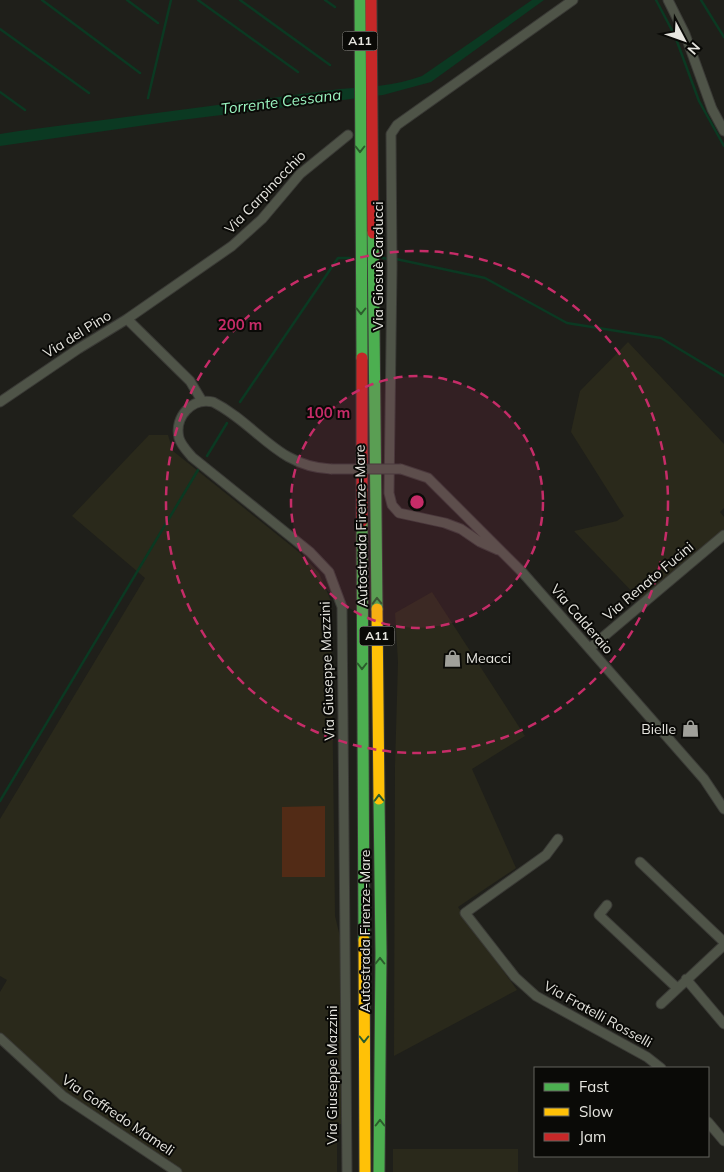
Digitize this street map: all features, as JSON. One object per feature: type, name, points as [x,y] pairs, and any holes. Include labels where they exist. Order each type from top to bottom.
[{"type":"highway","name":"Autostrada Firenze-Mare","points":[[360,0],[366,81]]},
{"type":"highway","name":"Autostrada Firenze-Mare","points":[[365,1172],[366,81],[371,0]]},
{"type":"highway","name":"Autostrada Firenze-Mare","points":[[366,100],[380,953],[379,1172]]},
{"type":"street","name":"Via Giosuè Carducci","points":[[498,550],[480,542],[461,529],[445,523],[399,513],[392,505],[389,493],[392,267],[387,134],[573,0]]},
{"type":"street","points":[[668,0],[685,34],[712,109],[724,131]]},
{"type":"street","name":"Via Carpinocchio","points":[[127,319],[239,240],[262,219],[300,174],[348,135]]},
{"type":"street","name":"Via del Pino","points":[[0,402],[78,349],[127,319],[190,381],[202,401]]},
{"type":"street","name":"Via Calderaio","points":[[202,401],[218,404],[291,460],[313,468],[401,469],[428,478],[542,593],[704,780],[724,809]]},
{"type":"street","name":"Via Giuseppe Mazzini","points":[[202,401],[190,406],[182,417],[178,430],[184,447],[197,462],[315,556],[329,572],[342,607],[347,1172]]},
{"type":"street","name":"Via Renato Fucini","points":[[590,648],[724,535]]},
{"type":"street","name":"Via Fratelli Rosselli","points":[[558,839],[546,855],[465,913],[515,977],[536,996],[647,1057],[660,1067]]},
{"type":"street","points":[[640,862],[724,944],[661,1004]]},
{"type":"street","points":[[607,905],[599,916],[677,988]]},
{"type":"street","points":[[686,979],[724,1024]]},
{"type":"street","name":"Via Goffredo Mameli","points":[[0,1038],[63,1096],[177,1172]]},
{"type":"street","points":[[709,1123],[724,1141]]},
{"type":"shaded area","points":[[628,342],[724,444],[724,508],[720,512],[724,517],[724,529],[641,601],[574,531],[617,521],[624,516],[571,432],[580,391]]},
{"type":"shaded area","points":[[149,435],[168,435],[173,451],[300,553],[319,573],[331,601],[335,916],[341,941],[343,1124],[337,1124],[337,1172],[167,1172],[62,1098],[0,1043],[0,992],[7,980],[0,976],[0,819],[145,578],[72,516]]},
{"type":"shaded area","points":[[432,592],[525,736],[472,769],[516,868],[458,907],[517,990],[394,1056],[395,766],[398,662],[395,613]]},
{"type":"shaded area","points":[[325,806],[325,877],[282,877],[282,807]]},
{"type":"shaded area","points":[[393,1149],[518,1149],[518,1172],[393,1172]]},
{"type":"water","name":"Torrente Cessana","points":[[532,0],[544,0],[431,82],[383,95],[181,120],[0,146],[0,134],[402,82],[422,76]]},
{"type":"waterway","points":[[42,0],[140,73]]},
{"type":"waterway","points":[[127,0],[158,23]]},
{"type":"waterway","points":[[148,98],[171,0]]},
{"type":"waterway","points":[[198,0],[298,72]]},
{"type":"waterway","points":[[240,0],[330,65]]},
{"type":"waterway","points":[[325,0],[335,7]]},
{"type":"waterway","points":[[656,0],[675,36],[699,101],[724,146]]},
{"type":"waterway","points":[[701,0],[724,37]]},
{"type":"waterway","points":[[0,29],[89,93]]},
{"type":"waterway","points":[[0,92],[25,110]]},
{"type":"waterway","points":[[240,402],[338,258],[350,258]]},
{"type":"waterway","points":[[383,258],[388,259]]},
{"type":"waterway","points":[[396,259],[485,278],[567,323],[661,338],[724,376]]},
{"type":"waterway","points":[[207,456],[227,423]]},
{"type":"waterway","points":[[0,801],[198,470]]},
{"type":"traffic: fast","points":[[360,0],[362,358]]},
{"type":"traffic: fast","points":[[373,233],[377,609]]},
{"type":"traffic: fast","points":[[362,521],[364,940]]},
{"type":"traffic: fast","points":[[379,799],[381,953],[379,1172]]},
{"type":"traffic: slow","points":[[377,609],[379,799]]},
{"type":"traffic: slow","points":[[364,940],[365,1172]]},
{"type":"traffic: jam","points":[[371,0],[373,233]]},
{"type":"traffic: jam","points":[[362,358],[362,521]]},
{"type":"place","name":"Meacci","points":[[452,658]]},
{"type":"place","name":"Bielle","points":[[690,729]]}]
